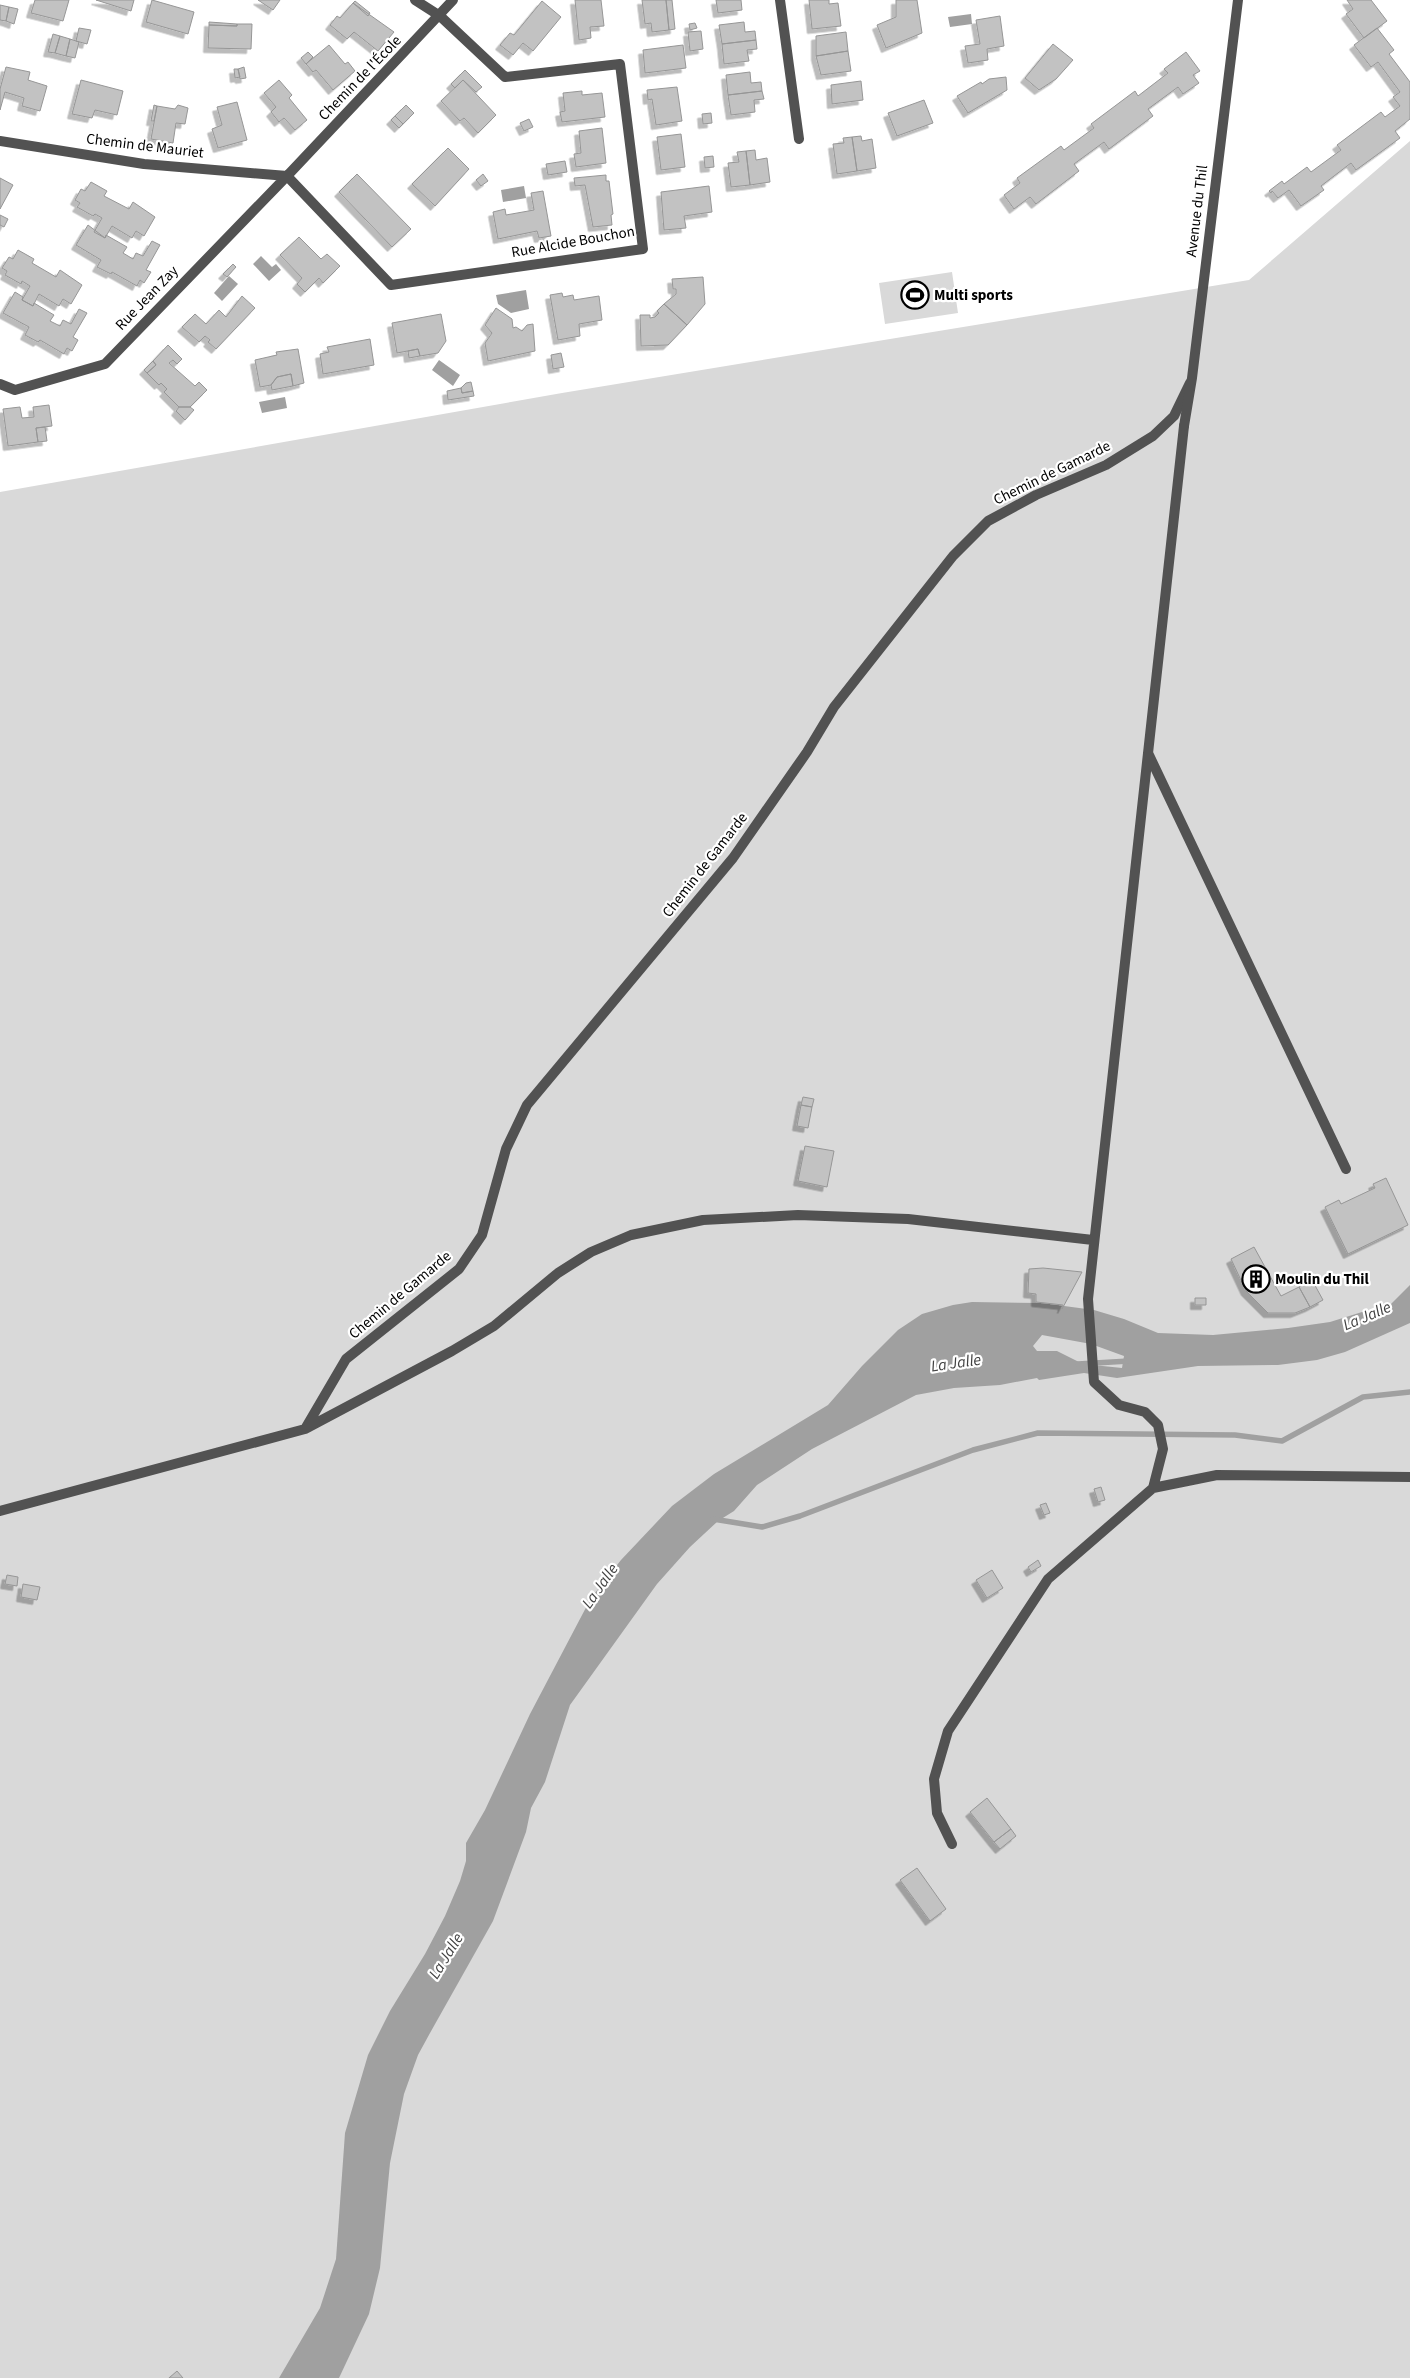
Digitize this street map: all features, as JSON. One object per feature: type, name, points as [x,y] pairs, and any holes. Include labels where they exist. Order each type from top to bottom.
[{"type":"street","points":[[415,0],[440,16]]},
{"type":"street","name":"Chemin de l'École","points":[[287,176],[440,16],[453,0]]},
{"type":"street","points":[[780,0],[799,139]]},
{"type":"street","name":"Avenue du Thil","points":[[1153,1488],[1162,1449],[1158,1425],[1145,1412],[1119,1405],[1094,1382],[1088,1299],[1184,426],[1192,378],[1238,0]]},
{"type":"street","name":"Rue Alcide Bouchon","points":[[287,176],[391,285],[643,249],[620,64],[504,77],[440,16]]},
{"type":"street","name":"Chemin de Mauriet","points":[[0,141],[144,164],[287,176]]},
{"type":"street","name":"Rue Jean Zay","points":[[0,384],[15,390],[104,364],[287,176]]},
{"type":"street","name":"Chemin de Gamarde","points":[[306,1429],[346,1359],[459,1269],[482,1235],[506,1148],[527,1105],[733,858],[807,752],[834,707],[953,556],[988,521],[1036,495],[1106,464],[1153,436],[1174,416],[1192,378]]},
{"type":"street","points":[[1148,753],[1346,1169]]},
{"type":"street","points":[[0,1511],[306,1429],[494,1326],[558,1273],[592,1252],[632,1235],[703,1220],[798,1215],[908,1219],[1093,1240]]},
{"type":"street","points":[[952,1844],[937,1813],[934,1779],[948,1731],[1048,1579],[1153,1488],[1217,1474],[1410,1477]]},
{"type":"shaded area","points":[[1410,141],[1410,2378],[0,2378],[0,492],[562,393],[1249,280]]},
{"type":"shaded area","points":[[952,272],[958,313],[885,324],[879,283]]},
{"type":"water","points":[[971,14],[972,24],[950,27],[948,17]]},
{"type":"water","points":[[524,186],[526,198],[503,202],[501,190]]},
{"type":"water","points":[[261,256],[272,267],[276,264],[281,270],[269,281],[253,264]]},
{"type":"water","points":[[229,276],[238,284],[222,301],[214,293]]},
{"type":"water","points":[[526,290],[529,309],[511,313],[498,304],[496,295]]},
{"type":"water","points":[[439,360],[460,375],[453,386],[432,370]]},
{"type":"water","points":[[285,397],[287,408],[262,413],[259,402]]},
{"type":"water","points":[[1410,1285],[1410,1323],[1345,1352],[1317,1360],[1278,1365],[1198,1366],[1117,1378],[1084,1373],[1039,1380],[1037,1378],[1000,1385],[954,1388],[916,1395],[812,1449],[757,1485],[734,1511],[718,1521],[690,1547],[657,1584],[570,1705],[545,1782],[531,1808],[526,1832],[493,1921],[418,2055],[404,2094],[390,2163],[380,2268],[369,2314],[339,2378],[279,2378],[320,2308],[336,2259],[345,2133],[368,2055],[390,2011],[425,1954],[445,1916],[460,1881],[466,1861],[466,1843],[485,1810],[530,1714],[591,1598],[621,1560],[672,1506],[714,1474],[828,1405],[862,1366],[898,1330],[922,1314],[953,1305],[972,1302],[1042,1303],[1094,1310],[1124,1319],[1158,1333],[1213,1335],[1330,1322],[1362,1312],[1382,1311]],"holes":[[[1042,1335],[1091,1344],[1124,1356],[1122,1368],[1083,1364],[1057,1351],[1037,1351],[1033,1346]]]},
{"type":"building","points":[[35,0],[69,0],[63,21],[31,13]]},
{"type":"building","points":[[96,0],[134,0],[131,11]]},
{"type":"building","points":[[152,0],[194,12],[188,34],[146,22]]},
{"type":"building","points":[[258,0],[280,0],[273,10]]},
{"type":"building","points":[[575,0],[601,0],[604,26],[590,27],[591,38],[579,40]]},
{"type":"building","points":[[642,0],[666,0],[669,30],[652,32],[651,23],[645,24]]},
{"type":"building","points":[[666,0],[672,0],[675,29],[669,30]]},
{"type":"building","points":[[716,0],[741,0],[742,10],[718,13]]},
{"type":"building","points":[[809,0],[829,0],[829,4],[838,3],[841,26],[812,29]]},
{"type":"building","points":[[896,0],[917,0],[922,33],[886,48],[877,25],[896,17]]},
{"type":"building","points":[[1347,0],[1371,0],[1387,21],[1364,38],[1346,14],[1353,9]]},
{"type":"building","points":[[355,1],[370,13],[368,16],[353,3]]},
{"type":"building","points":[[542,1],[561,17],[533,51],[523,43],[513,55],[500,45],[510,33],[514,35]]},
{"type":"building","points":[[353,3],[394,32],[378,51],[354,32],[347,39],[330,25],[337,16],[340,18]]},
{"type":"building","points":[[0,5],[9,7],[6,21],[0,20]]},
{"type":"building","points":[[9,7],[18,9],[14,24],[6,21]]},
{"type":"building","points":[[1000,16],[1004,46],[987,49],[988,60],[968,63],[965,46],[980,44],[976,20]]},
{"type":"building","points":[[209,22],[237,24],[237,26],[209,25]]},
{"type":"building","points":[[744,22],[745,32],[755,31],[756,40],[722,44],[719,25]]},
{"type":"building","points":[[695,23],[697,28],[690,30],[689,24]]},
{"type":"building","points":[[237,24],[252,24],[251,49],[208,48],[209,25],[237,26]]},
{"type":"building","points":[[79,28],[91,30],[87,44],[76,41]]},
{"type":"building","points":[[1377,28],[1394,50],[1389,54],[1410,82],[1410,119],[1395,131],[1400,138],[1356,170],[1351,163],[1321,186],[1324,190],[1301,206],[1289,190],[1278,198],[1272,191],[1271,193],[1269,191],[1282,181],[1284,184],[1307,167],[1311,172],[1341,150],[1337,145],[1381,112],[1385,117],[1400,106],[1393,97],[1400,92],[1378,62],[1371,67],[1354,45]]},
{"type":"building","points":[[701,31],[703,49],[690,51],[688,32]]},
{"type":"building","points":[[846,32],[848,51],[816,56],[816,36]]},
{"type":"building","points":[[53,34],[60,36],[55,53],[48,52]]},
{"type":"building","points":[[60,36],[70,39],[66,56],[55,53]]},
{"type":"building","points":[[70,39],[79,42],[75,58],[66,56]]},
{"type":"building","points":[[756,40],[757,49],[747,50],[749,61],[724,64],[722,44]]},
{"type":"building","points":[[1053,44],[1073,60],[1056,79],[1039,90],[1025,78]]},
{"type":"building","points":[[329,45],[345,64],[348,62],[355,71],[333,90],[316,70],[313,72],[306,64]]},
{"type":"building","points":[[683,45],[686,68],[645,73],[643,50]]},
{"type":"building","points":[[848,51],[851,71],[821,75],[816,56]]},
{"type":"building","points":[[308,52],[313,57],[306,64],[301,58]]},
{"type":"building","points":[[1186,52],[1200,71],[1193,75],[1199,83],[1183,94],[1178,87],[1148,109],[1153,116],[1109,149],[1104,142],[1074,164],[1079,171],[1036,204],[1030,197],[1014,209],[1004,195],[1020,183],[1017,178],[1061,146],[1064,150],[1094,128],[1091,124],[1135,91],[1138,96],[1168,73],[1164,69]]},
{"type":"building","points":[[6,67],[30,72],[28,80],[47,86],[40,111],[22,106],[24,98],[5,92],[0,110],[0,89]]},
{"type":"building","points":[[244,67],[246,78],[240,79],[238,69]]},
{"type":"building","points":[[234,69],[238,69],[240,77],[235,78]]},
{"type":"building","points":[[465,70],[482,87],[476,92],[463,80],[455,88],[451,84]]},
{"type":"building","points":[[750,72],[751,83],[761,82],[762,91],[728,95],[726,75]]},
{"type":"building","points":[[1006,77],[1007,90],[968,113],[957,96],[981,82],[982,84],[989,79]]},
{"type":"building","points":[[81,80],[123,91],[117,115],[95,110],[92,118],[72,114]]},
{"type":"building","points":[[279,80],[292,95],[289,98],[307,120],[295,130],[284,118],[279,122],[271,112],[276,107],[264,93]]},
{"type":"building","points":[[463,80],[496,115],[478,133],[464,118],[460,121],[441,101]]},
{"type":"building","points":[[861,81],[863,100],[832,104],[831,85]]},
{"type":"building","points":[[677,87],[682,121],[656,125],[652,99],[648,100],[647,90]]},
{"type":"building","points":[[582,91],[582,95],[602,93],[605,117],[562,122],[560,112],[565,111],[563,93]]},
{"type":"building","points":[[762,91],[764,99],[754,100],[755,112],[731,115],[728,95]]},
{"type":"building","points":[[924,100],[933,123],[897,136],[888,113]]},
{"type":"building","points":[[237,102],[247,140],[218,148],[212,129],[222,125],[217,107]]},
{"type":"building","points":[[154,105],[157,106],[154,121],[151,121]]},
{"type":"building","points":[[178,105],[188,108],[185,124],[176,123],[173,143],[151,139],[157,106],[175,109]]},
{"type":"building","points":[[406,105],[414,113],[403,124],[395,116]]},
{"type":"building","points":[[711,113],[712,123],[703,124],[702,114]]},
{"type":"building","points":[[395,116],[403,124],[399,128],[391,120]]},
{"type":"building","points":[[529,119],[533,127],[524,131],[520,123]]},
{"type":"building","points":[[602,128],[606,163],[576,167],[574,154],[581,153],[579,131]]},
{"type":"building","points":[[681,134],[685,167],[661,170],[657,137]]},
{"type":"building","points":[[861,136],[862,141],[872,139],[876,168],[857,171],[852,137]]},
{"type":"building","points":[[852,137],[857,171],[837,174],[833,144],[844,143],[843,138]]},
{"type":"building","points":[[448,148],[469,169],[435,206],[412,184]]},
{"type":"building","points":[[755,150],[756,160],[767,158],[770,182],[750,185],[746,151]]},
{"type":"building","points":[[746,151],[750,185],[731,187],[728,163],[739,162],[737,152]]},
{"type":"building","points":[[713,156],[714,167],[705,168],[704,157]]},
{"type":"building","points":[[565,161],[567,172],[548,175],[546,164]]},
{"type":"building","points":[[357,174],[411,229],[392,247],[339,192]]},
{"type":"building","points":[[483,174],[488,181],[481,186],[476,180]]},
{"type":"building","points":[[606,175],[606,181],[609,181],[613,214],[611,215],[612,225],[593,227],[585,185],[575,186],[574,178]]},
{"type":"building","points":[[0,178],[13,185],[0,209]]},
{"type":"building","points":[[91,182],[107,191],[104,196],[129,209],[133,202],[155,217],[144,236],[136,231],[132,238],[112,226],[105,238],[94,232],[102,218],[95,214],[93,216],[77,207],[80,203],[75,200],[81,189],[85,191]]},
{"type":"building","points":[[709,186],[712,212],[684,216],[686,228],[664,230],[661,192]]},
{"type":"building","points":[[543,191],[551,236],[539,238],[537,231],[498,239],[493,212],[505,209],[506,215],[534,210],[531,193]]},
{"type":"building","points":[[0,215],[8,219],[4,227],[0,225]]},
{"type":"building","points":[[88,225],[105,238],[106,235],[127,247],[123,253],[133,259],[136,253],[143,256],[152,241],[160,245],[146,270],[151,272],[144,283],[140,280],[137,286],[112,272],[111,274],[97,267],[101,260],[76,245]]},
{"type":"building","points":[[299,237],[321,259],[327,254],[340,266],[323,283],[319,278],[305,292],[297,284],[302,278],[280,255]]},
{"type":"building","points":[[18,250],[34,259],[32,263],[56,277],[60,270],[82,285],[71,304],[63,299],[59,306],[39,294],[33,306],[22,300],[30,286],[22,281],[21,284],[5,275],[7,271],[2,268],[9,257],[13,259]]},
{"type":"building","points":[[233,264],[236,267],[227,277],[223,274]]},
{"type":"building","points":[[703,277],[705,304],[687,325],[664,304],[676,294],[676,289],[673,289],[672,279]]},
{"type":"building","points":[[15,292],[23,297],[22,300],[33,306],[34,303],[54,315],[50,321],[60,326],[63,320],[71,324],[79,309],[87,313],[73,337],[78,340],[72,351],[67,348],[64,354],[40,340],[38,342],[25,335],[29,327],[3,313]]},
{"type":"building","points":[[562,293],[563,297],[573,295],[574,300],[599,296],[602,320],[579,324],[580,336],[558,340],[550,295]]},
{"type":"building","points":[[242,296],[255,308],[216,349],[208,342],[210,340],[205,336],[199,342],[182,327],[195,314],[206,324],[219,310],[226,317]]},
{"type":"building","points":[[664,304],[687,325],[668,345],[641,346],[640,315],[650,315],[650,318],[655,317],[659,313],[657,311]]},
{"type":"building","points":[[496,308],[512,319],[513,328],[516,327],[522,331],[527,325],[533,324],[535,351],[488,361],[485,343],[492,333],[485,325]]},
{"type":"building","points":[[441,314],[446,341],[438,353],[420,356],[418,349],[397,353],[392,323]]},
{"type":"building","points":[[370,339],[374,365],[323,374],[320,354],[329,352],[327,347]]},
{"type":"building","points":[[168,345],[182,359],[177,364],[173,360],[169,363],[195,386],[199,382],[207,390],[190,407],[179,407],[164,392],[167,389],[161,383],[159,385],[147,373],[156,365],[153,361]]},
{"type":"building","points":[[298,349],[304,383],[293,386],[291,374],[277,377],[271,385],[260,387],[255,360],[277,355],[276,352]]},
{"type":"building","points":[[418,349],[420,356],[409,358],[408,351]]},
{"type":"building","points":[[561,353],[564,367],[553,369],[551,355]]},
{"type":"building","points":[[153,361],[156,365],[147,373],[144,370]]},
{"type":"building","points":[[291,374],[293,386],[272,390],[271,385],[277,377]]},
{"type":"building","points":[[471,382],[473,391],[462,393],[461,388],[466,383]]},
{"type":"building","points":[[461,388],[462,393],[473,391],[474,396],[448,400],[447,391]]},
{"type":"building","points":[[49,405],[52,426],[36,428],[38,442],[8,446],[3,409],[20,407],[22,418],[34,417],[33,407]]},
{"type":"building","points":[[179,407],[190,407],[194,410],[185,420],[176,411]]},
{"type":"building","points":[[45,427],[47,441],[38,442],[36,428]]},
{"type":"building","points":[[803,1097],[814,1099],[812,1107],[801,1105]]},
{"type":"building","points":[[801,1105],[812,1107],[808,1128],[797,1126]]},
{"type":"building","points":[[805,1146],[834,1151],[827,1187],[798,1181]]},
{"type":"building","points":[[1386,1178],[1408,1225],[1348,1254],[1325,1207],[1339,1200],[1341,1204],[1375,1188],[1373,1184]]},
{"type":"building","name":"Moulin du Thil","points":[[1254,1247],[1281,1296],[1299,1287],[1310,1307],[1295,1313],[1268,1313],[1246,1291],[1231,1259]]},
{"type":"building","points":[[1043,1268],[1082,1272],[1062,1309],[1063,1305],[1036,1302],[1036,1294],[1028,1293],[1029,1269]]},
{"type":"building","points":[[1312,1280],[1323,1300],[1310,1307],[1299,1287]]},
{"type":"building","points":[[1195,1298],[1206,1298],[1206,1305],[1195,1305]]},
{"type":"building","points":[[1101,1487],[1105,1500],[1098,1502],[1094,1489]]},
{"type":"building","points":[[1046,1503],[1050,1513],[1044,1515],[1040,1505]]},
{"type":"building","points":[[1038,1560],[1041,1566],[1031,1572],[1028,1567]]},
{"type":"building","points":[[992,1570],[1003,1588],[987,1598],[976,1580]]},
{"type":"building","points":[[7,1575],[18,1577],[17,1586],[5,1584]]},
{"type":"building","points":[[23,1584],[40,1587],[37,1600],[21,1597]]},
{"type":"building","points":[[987,1798],[1011,1829],[994,1842],[970,1812]]},
{"type":"building","points":[[1011,1829],[1016,1836],[1000,1849],[994,1842]]},
{"type":"building","points":[[917,1868],[946,1909],[930,1921],[900,1880]]},
{"type":"building","points":[[177,2371],[183,2378],[169,2378]]},
{"type":"waterway","name":"La Jalle","points":[[1078,1364],[1129,1361]]},
{"type":"waterway","points":[[713,1519],[762,1527],[800,1516],[973,1450],[1038,1433],[1235,1435],[1282,1441],[1363,1397],[1410,1392]]},
{"type":"place","name":"Multi sports","points":[[915,295]]},
{"type":"place","name":"Moulin du Thil","points":[[1256,1279]]}]
